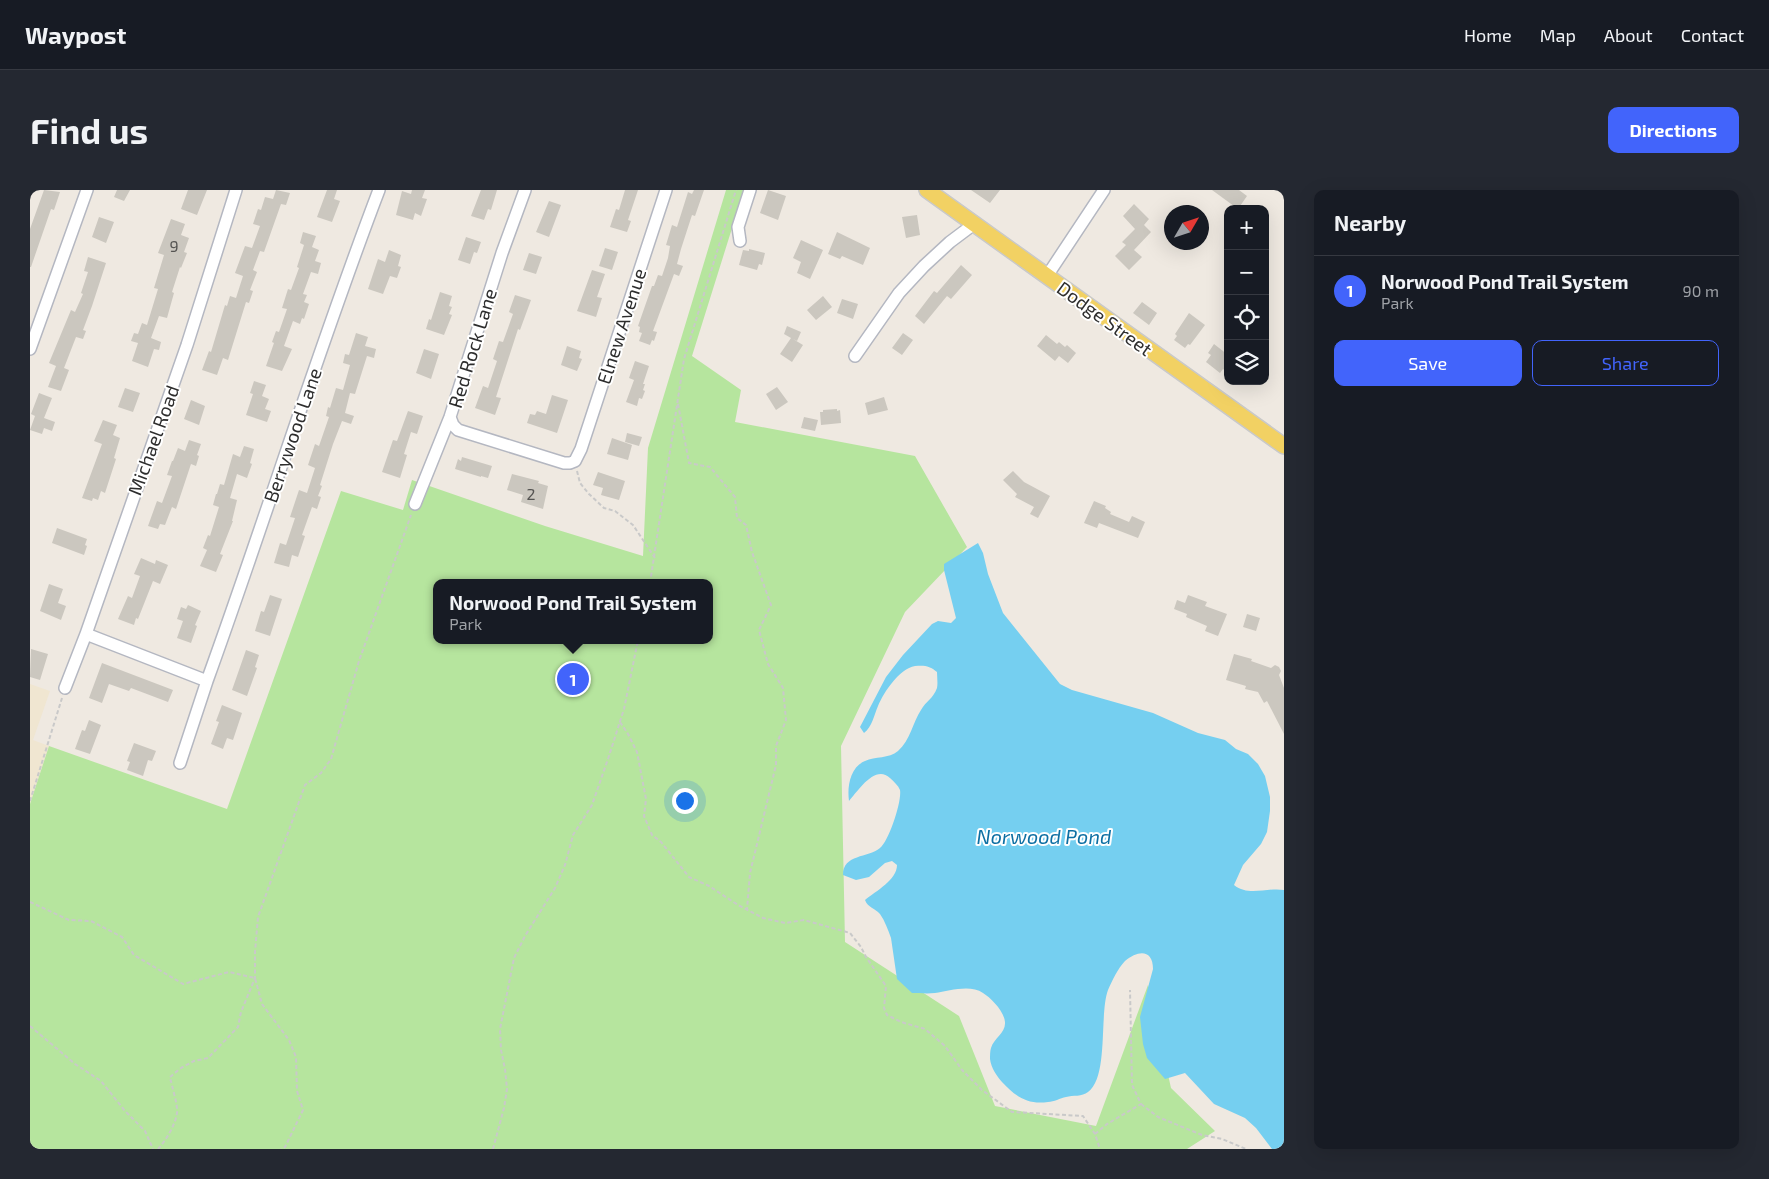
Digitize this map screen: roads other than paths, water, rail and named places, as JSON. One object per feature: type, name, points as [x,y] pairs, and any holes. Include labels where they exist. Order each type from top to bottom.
[{"type":"main road","name":"Dodge Street","points":[[927,190],[1284,446]]},
{"type":"street","points":[[30,349],[87,190]]},
{"type":"street","name":"Michael Road","points":[[65,688],[86,634],[187,345],[236,190]]},
{"type":"street","name":"Berrywood Lane","points":[[180,763],[310,380],[379,190]]},
{"type":"street","name":"Red Rock Lane","points":[[415,504],[450,417],[499,262],[525,190]]},
{"type":"street","name":"Elnew Avenue","points":[[450,417],[453,425],[458,430],[551,460],[570,463],[575,461],[581,449],[666,190]]},
{"type":"street","points":[[740,241],[738,227],[750,190]]},
{"type":"street","points":[[1047,276],[1104,190]]},
{"type":"street","points":[[855,356],[898,293],[950,242],[974,224]]},
{"type":"street","points":[[86,634],[207,681]]},
{"type":"water","name":"Norwood Pond","points":[[978,543],[1003,613],[1060,684],[1072,690],[1153,713],[1198,733],[1225,740],[1236,749],[1248,754],[1258,764],[1265,776],[1270,797],[1267,832],[1261,844],[1243,865],[1234,885],[1240,889],[1252,891],[1284,890],[1284,1149],[1272,1149],[1256,1128],[1245,1118],[1214,1104],[1185,1073],[1165,1079],[1147,1058],[1143,1044],[1140,1017],[1153,969],[1150,958],[1144,953],[1130,957],[1125,961],[1108,990],[1105,1001],[1099,1073],[1095,1084],[1088,1092],[1041,1103],[1028,1101],[1017,1095],[1000,1080],[994,1072],[991,1062],[991,1048],[1005,1026],[1000,1009],[993,1001],[978,990],[972,989],[912,993],[897,979],[888,929],[880,914],[868,905],[865,900],[894,876],[897,865],[892,861],[885,863],[869,877],[856,880],[843,875],[847,863],[857,857],[875,851],[884,844],[894,820],[900,795],[900,790],[890,778],[879,774],[867,780],[849,801],[849,784],[853,773],[865,761],[894,754],[902,747],[921,710],[935,692],[937,672],[930,667],[915,666],[903,672],[884,694],[867,730],[864,733],[860,727],[886,677],[903,655],[932,624],[938,621],[951,623],[956,618],[944,564]]},
{"type":"place","name":"Norwood Pond Trail System","points":[[573,679]]}]
